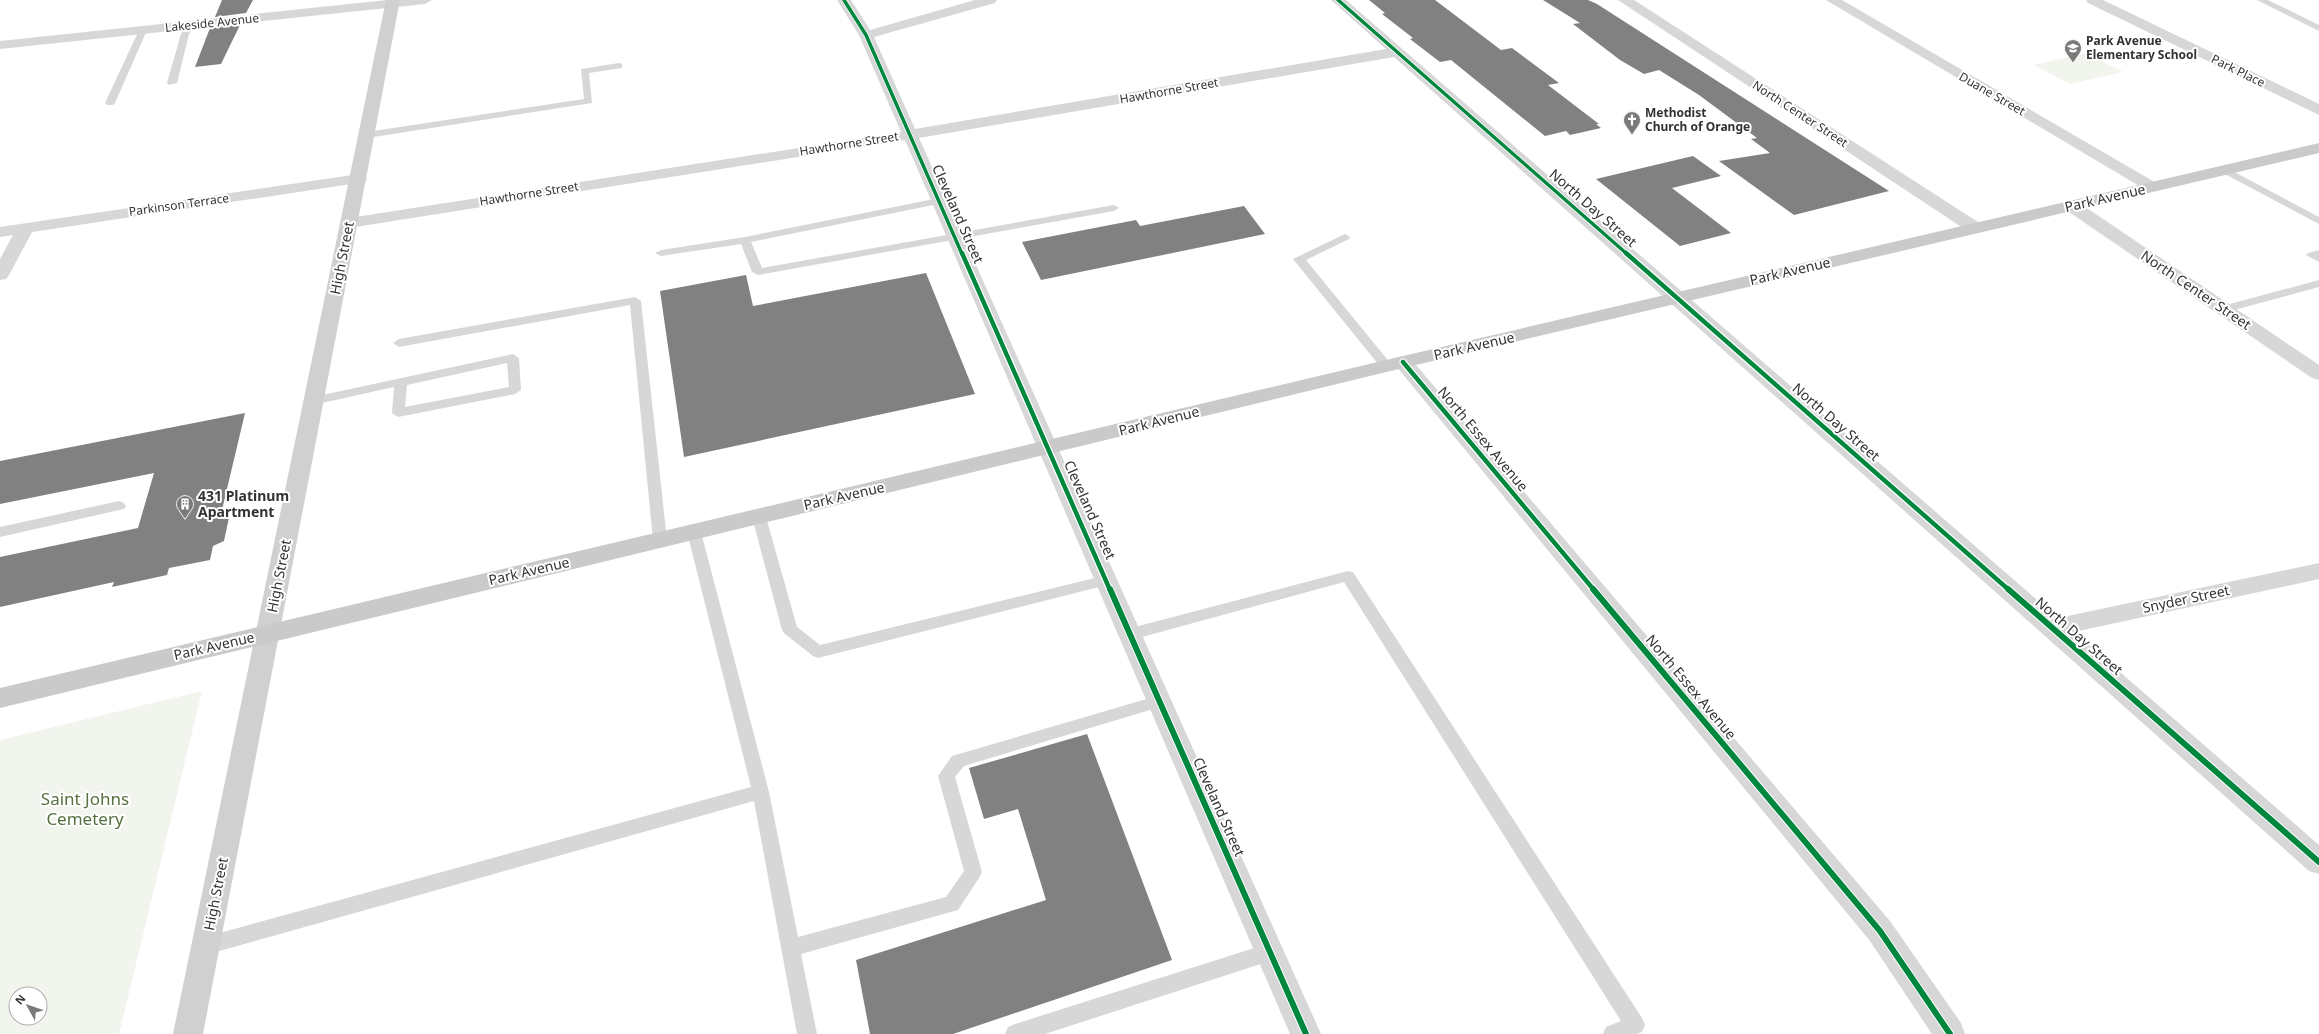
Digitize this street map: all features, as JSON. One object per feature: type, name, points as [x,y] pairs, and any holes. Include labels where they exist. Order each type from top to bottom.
[{"type":"main road","name":"High Street","points":[[188,1034],[393,2]]},
{"type":"main road","name":"Park Avenue","points":[[0,698],[1395,364],[2319,148]]},
{"type":"street","name":"Lakeside Avenue","points":[[0,45],[393,2],[424,0]]},
{"type":"street","name":"Cleveland Street","points":[[844,0],[866,35],[1306,1034]]},
{"type":"street","points":[[866,35],[990,0]]},
{"type":"street","name":"North Day Street","points":[[1338,0],[2319,862]]},
{"type":"street","name":"North Center Street","points":[[1624,0],[1975,228]]},
{"type":"street","name":"Duane Street","points":[[1832,0],[2152,187]]},
{"type":"street","name":"Park Place","points":[[2093,0],[2319,110]]},
{"type":"street","name":"Hawthorne Street","points":[[349,223],[909,135],[1396,52]]},
{"type":"street","name":"Parkinson Terrace","points":[[0,232],[358,179]]},
{"type":"street","name":"North Center Street","points":[[2072,206],[2319,374]]},
{"type":"street","points":[[0,275],[26,228]]},
{"type":"street","name":"North Essex Avenue","points":[[1395,364],[1880,931],[1950,1034]]},
{"type":"street","name":"Snyder Street","points":[[2052,628],[2319,571]]},
{"type":"lane","points":[[2261,0],[2319,28]]},
{"type":"lane","points":[[172,83],[184,36],[191,25]]},
{"type":"lane","points":[[110,103],[143,30]]},
{"type":"lane","points":[[367,135],[589,101],[584,71],[620,66]]},
{"type":"lane","points":[[2225,170],[2319,221]]},
{"type":"lane","points":[[662,253],[745,240],[939,201]]},
{"type":"lane","points":[[745,240],[758,272],[1114,208]]},
{"type":"lane","points":[[1345,237],[1299,259],[1395,364]]},
{"type":"lane","points":[[2319,253],[2312,255],[2319,259]]},
{"type":"lane","points":[[2224,309],[2319,283]]},
{"type":"lane","points":[[399,343],[635,301],[660,540]]},
{"type":"lane","points":[[313,401],[400,382],[513,358],[515,390],[398,413],[400,382]]},
{"type":"lane","points":[[0,532],[119,506]]},
{"type":"lane","points":[[759,517],[790,630],[818,652],[1107,580]]},
{"type":"lane","points":[[694,532],[761,792],[807,1034]]},
{"type":"lane","points":[[1131,634],[1348,576],[1635,1025],[1613,1034]]},
{"type":"lane","points":[[790,948],[952,904],[974,872],[946,776],[958,761],[1160,700]]},
{"type":"lane","points":[[205,946],[761,792]]},
{"type":"lane","points":[[1014,1034],[1270,952]]},
{"type":"green space","points":[[2086,53],[2123,72],[2070,84],[2034,65]]},
{"type":"green space","name":"Saint Johns Cemetery","points":[[202,691],[119,1034],[0,1034],[0,740]]},
{"type":"building","points":[[222,0],[253,0],[246,13],[215,17]]},
{"type":"building","points":[[1369,0],[1435,0],[1501,50],[1512,48],[1559,83],[1548,85],[1599,124],[1596,124],[1601,128],[1570,135],[1566,131],[1545,136],[1451,60],[1440,62],[1410,39],[1413,38],[1382,14],[1385,13]]},
{"type":"building","points":[[1543,0],[1588,0],[1597,4],[1889,191],[1794,215],[1719,161],[1770,153],[1751,139],[1757,138],[1699,95],[1659,70],[1644,74],[1620,60],[1573,24],[1580,23]]},
{"type":"building","points":[[240,25],[221,64],[195,67],[210,28]]},
{"type":"building","points":[[1693,156],[1721,176],[1672,188],[1731,233],[1680,246],[1596,179]]},
{"type":"building","points":[[1244,206],[1265,234],[1041,280],[1022,242],[1136,220],[1140,226]]},
{"type":"building","points":[[926,273],[975,394],[684,457],[660,291],[746,275],[753,306]]},
{"type":"building","name":"431 Platinum Apartment","points":[[245,413],[222,510],[231,508],[224,541],[213,546],[210,560],[169,568],[167,575],[112,587],[114,582],[0,607],[0,557],[138,528],[154,473],[0,504],[0,461]]},
{"type":"building","points":[[1087,734],[1172,960],[953,1034],[870,1034],[856,960],[1046,900],[1018,809],[984,819],[969,768]]},
{"type":"cycle path","points":[[844,0],[866,35],[1306,1034]]},
{"type":"cycle path","points":[[1338,0],[2319,862]]},
{"type":"cycle path","points":[[1403,362],[1880,931],[1950,1034]]},
{"type":"place","name":"Park Avenue Elementary School","points":[[2073,63]]},
{"type":"place","name":"Methodist Church of Orange","points":[[1632,135]]},
{"type":"place","name":"431 Platinum Apartment","points":[[185,519]]}]
